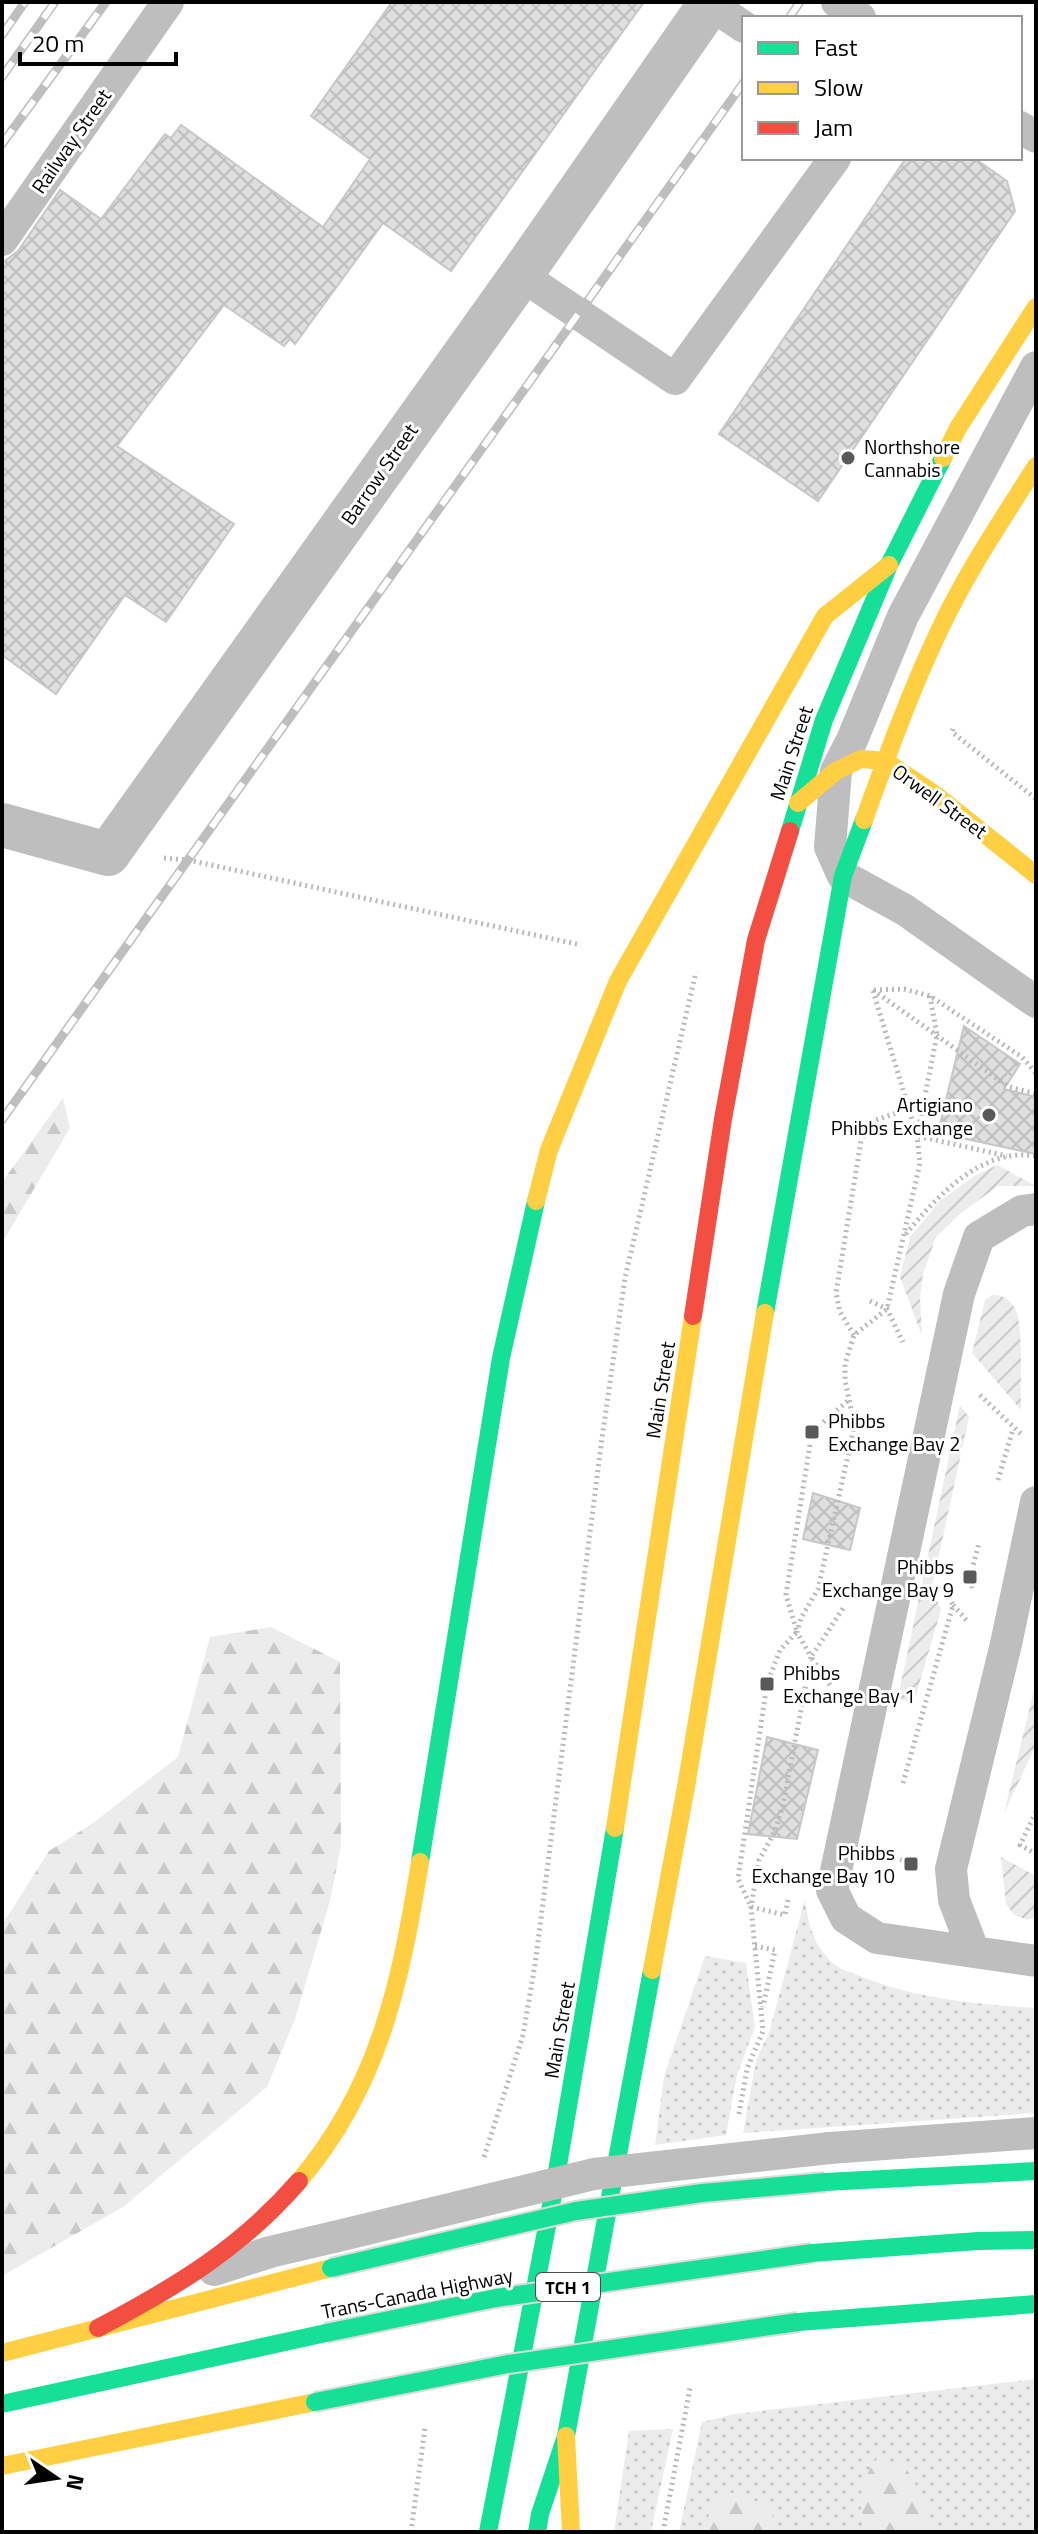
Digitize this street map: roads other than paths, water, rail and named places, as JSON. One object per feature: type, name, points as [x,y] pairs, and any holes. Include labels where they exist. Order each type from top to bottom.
[{"type":"main road","name":"Main Street","points":[[488,2532],[553,2195],[625,1768],[729,1089],[756,940],[824,720],[889,565],[958,428],[1036,307]]},
{"type":"main road","points":[[537,2532],[566,2436],[686,1787],[739,1463],[843,876],[903,712],[940,628],[981,553],[1036,466]]},
{"type":"main road","points":[[98,2328],[189,2277],[264,2220],[310,2169],[347,2114],[379,2050],[397,1990],[411,1917],[501,1358],[523,1251],[549,1150],[618,981],[825,616],[889,565]]},
{"type":"main road","name":"Orwell Street","points":[[798,803],[836,771],[861,759],[885,761],[936,795],[1036,875]]},
{"type":"main road","points":[[2,2353],[331,2268],[576,2211],[702,2193],[825,2182],[1036,2171]]},
{"type":"main road","name":"Trans-Canada Highway","points":[[2,2404],[496,2298],[812,2253],[1036,2240]]},
{"type":"main road","points":[[2,2466],[508,2364],[798,2322],[1036,2304]]},
{"type":"main road","points":[[798,2322],[941,2330]]},
{"type":"main road","points":[[566,2436],[571,2532]]},
{"type":"street","name":"Barrow Street","points":[[2,825],[108,854],[521,275],[721,11]]},
{"type":"lane","name":"Railway Street","points":[[2,240],[168,2]]},
{"type":"lane","points":[[837,2],[857,16]]},
{"type":"lane","points":[[521,275],[675,379],[834,160]]},
{"type":"lane","points":[[1036,367],[903,616],[836,771],[830,847],[843,876],[905,910],[1036,1002]]},
{"type":"lane","points":[[1036,1209],[1022,1211],[979,1237],[959,1294],[832,1890],[846,1918],[877,1938],[1036,1961]]},
{"type":"lane","points":[[974,1952],[954,1900],[951,1869],[1006,1644],[1036,1502]]},
{"type":"lane","points":[[189,2277],[270,2252],[594,2174],[830,2148],[1036,2133]]},
{"type":"railway","points":[[2,35],[25,2]]},
{"type":"railway","points":[[2,77],[55,2]]},
{"type":"railway","points":[[2,144],[106,2]]},
{"type":"railway","points":[[790,16],[800,2]]},
{"type":"railway","points":[[2,1120],[742,85]]},
{"type":"place","name":"Northshore Cannabis","points":[[848,458]]},
{"type":"place","name":"Artigiano Phibbs Exchange","points":[[989,1115]]},
{"type":"place","name":"Phibbs Exchange Bay 2","points":[[812,1432]]},
{"type":"place","name":"Phibbs Exchange Bay 9","points":[[970,1577]]},
{"type":"place","name":"Phibbs Exchange Bay 1","points":[[767,1684]]},
{"type":"place","name":"Phibbs Exchange Bay 10","points":[[911,1864]]}]
